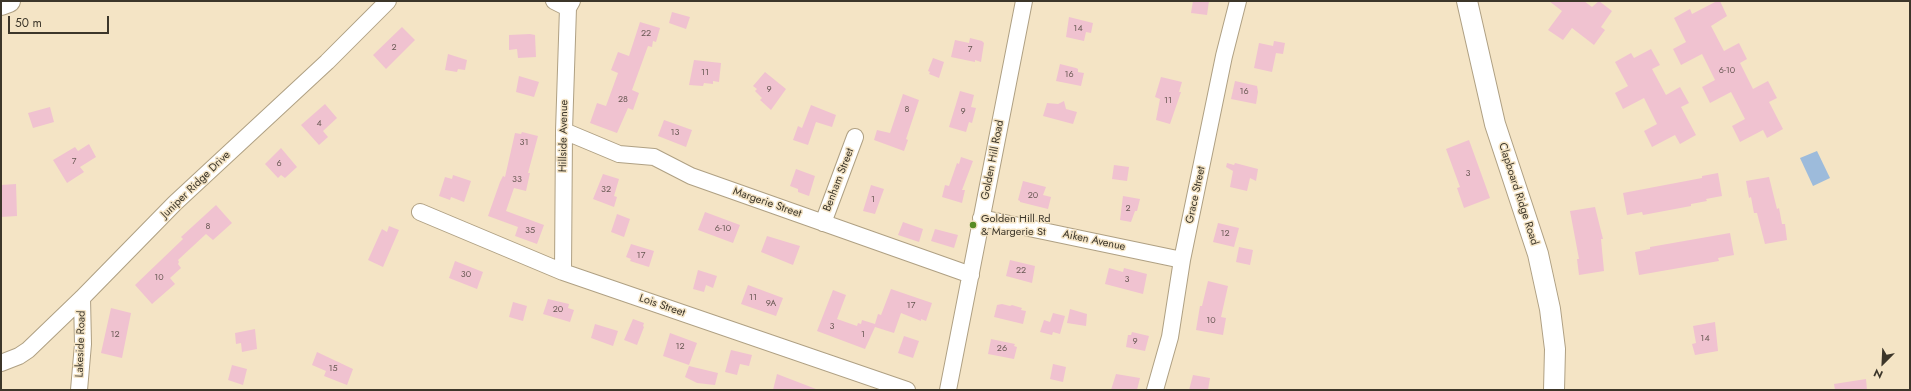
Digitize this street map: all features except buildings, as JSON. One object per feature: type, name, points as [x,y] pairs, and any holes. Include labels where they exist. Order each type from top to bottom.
[{"type":"highway","points":[[1,4],[9,1]]},
{"type":"main road","name":"Clapboard Ridge Road","points":[[1467,1],[1495,124],[1538,254],[1550,309],[1555,349],[1554,390]]},
{"type":"street","name":"Juniper Ridge Drive","points":[[1,362],[19,356],[28,350],[175,204],[327,62],[388,1]]},
{"type":"street","name":"Golden Hill Road","points":[[948,390],[1024,1]]},
{"type":"street","name":"Grace Street","points":[[1156,390],[1170,337],[1182,260],[1224,56],[1238,1]]},
{"type":"street","name":"Hillside Avenue","points":[[563,272],[564,3]]},
{"type":"street","name":"Margerie Street","points":[[564,131],[619,154],[654,157],[691,176],[971,275]]},
{"type":"street","name":"Benham Street","points":[[823,223],[855,137]]},
{"type":"street","name":"Lois Street","points":[[420,212],[563,272],[907,390]]},
{"type":"street","name":"Aiken Avenue","points":[[981,218],[1182,260]]},
{"type":"street","name":"Lakeside Road","points":[[79,390],[83,344],[82,298]]},
{"type":"water","points":[[1817,151],[1830,178],[1813,186],[1800,158]]},
{"type":"place","name":"Golden Hill Rd & Margerie St","points":[[973,225]]}]
